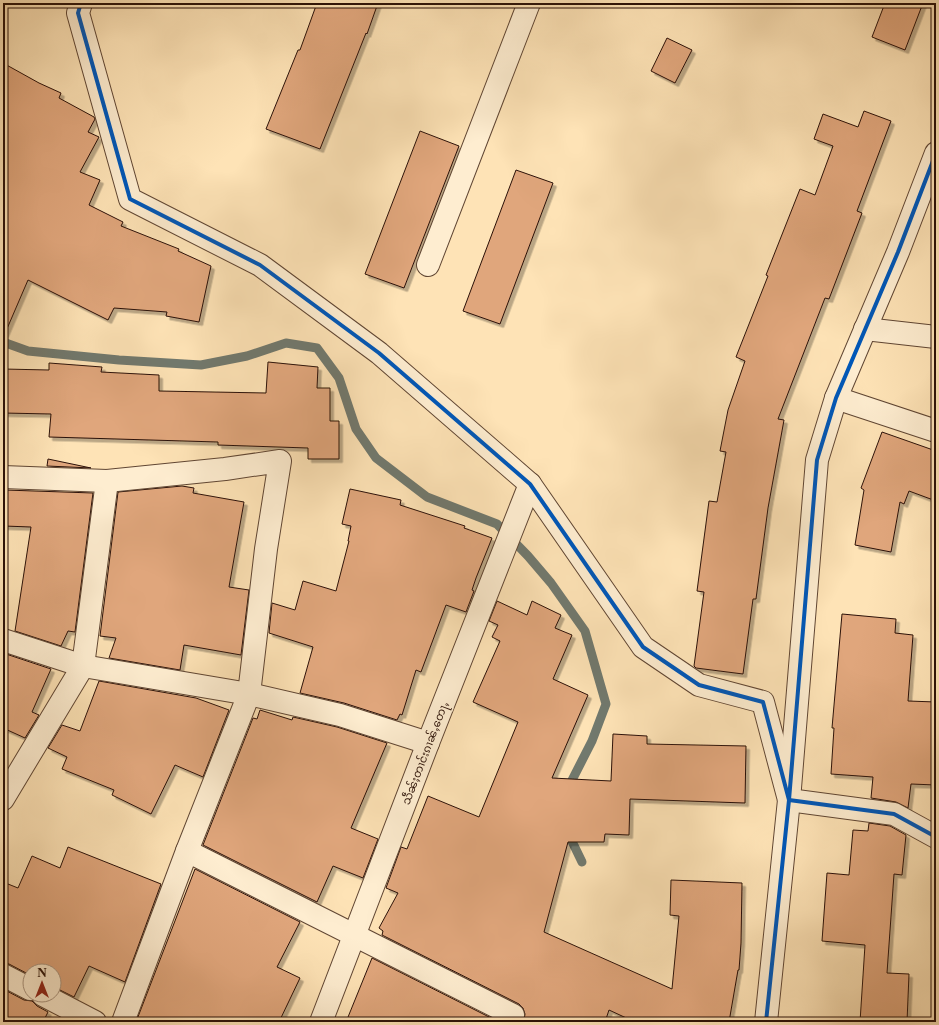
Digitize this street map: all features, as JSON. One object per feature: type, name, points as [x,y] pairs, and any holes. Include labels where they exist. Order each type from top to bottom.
[{"type":"street","points":[[81,3],[78,12],[130,198],[260,265],[379,353],[530,484],[643,647],[699,685],[763,702],[789,800]]},
{"type":"street","points":[[428,265],[530,3]]},
{"type":"street","points":[[766,1022],[789,800],[817,460],[836,398],[898,252],[936,153]]},
{"type":"street","points":[[865,329],[936,337]]},
{"type":"street","points":[[836,398],[936,431]]},
{"type":"street","points":[[3,477],[107,481],[225,469],[280,461],[266,548],[249,694],[187,851],[123,1022]]},
{"type":"street","points":[[3,799],[84,666],[107,481]]},
{"type":"street","name":"သဵၼ်ႈတၢင်းၵၢၼ်ႇတေႃႇ","points":[[321,1022],[428,743],[530,484]]},
{"type":"street","points":[[3,640],[84,666],[249,694],[340,715],[428,743]]},
{"type":"street","points":[[789,800],[894,814],[936,837]]},
{"type":"street","points":[[187,851],[513,1015]]},
{"type":"street","points":[[3,975],[22,985]]},
{"type":"street","points":[[58,1003],[95,1022]]},
{"type":"building","points":[[317,3],[378,3],[367,34],[366,33],[320,149],[266,129],[298,50],[300,50]]},
{"type":"building","points":[[885,3],[923,3],[905,50],[872,37]]},
{"type":"building","points":[[667,38],[692,50],[675,83],[651,71]]},
{"type":"building","points":[[3,63],[39,83],[61,93],[59,98],[94,117],[95,119],[88,132],[99,137],[80,172],[100,180],[89,205],[123,222],[121,226],[179,249],[178,251],[211,266],[199,322],[166,316],[167,312],[114,308],[108,320],[28,280],[3,338]]},
{"type":"building","points":[[864,111],[891,121],[857,211],[862,213],[829,299],[825,298],[778,419],[784,420],[768,508],[756,599],[753,599],[743,674],[696,668],[694,666],[704,592],[697,591],[709,501],[717,502],[726,452],[720,451],[728,410],[745,361],[736,357],[800,189],[815,195],[833,146],[814,139],[823,114],[858,127]]},
{"type":"building","points":[[420,131],[459,146],[404,288],[365,274]]},
{"type":"building","points":[[516,170],[553,183],[500,324],[463,311]]},
{"type":"building","points":[[268,362],[318,367],[317,388],[330,388],[330,421],[339,421],[339,459],[308,459],[308,448],[218,445],[218,442],[49,437],[51,414],[3,413],[3,369],[49,370],[49,363],[102,367],[101,372],[159,375],[159,391],[266,393]]},
{"type":"building","points":[[882,432],[936,451],[936,501],[909,491],[904,504],[900,502],[891,552],[855,545],[864,490],[861,488]]},
{"type":"building","points":[[48,459],[91,468],[47,466]]},
{"type":"building","points":[[182,486],[194,488],[193,493],[244,502],[229,587],[249,590],[241,655],[184,645],[180,670],[109,658],[116,638],[100,636],[118,492]]},
{"type":"building","points":[[350,489],[401,500],[400,505],[465,526],[464,528],[492,538],[476,578],[472,590],[474,591],[466,612],[446,605],[421,672],[416,670],[402,715],[400,714],[397,720],[344,703],[300,693],[313,647],[269,633],[272,603],[295,610],[303,581],[336,591],[349,541],[351,526],[342,524]]},
{"type":"building","points":[[5,490],[93,493],[75,632],[68,631],[61,646],[15,631],[31,527],[4,526]]},
{"type":"building","points":[[497,601],[527,615],[532,601],[561,615],[555,628],[572,635],[553,679],[588,695],[552,778],[611,781],[613,734],[647,736],[647,744],[746,746],[745,803],[630,799],[629,835],[605,834],[604,842],[568,842],[544,932],[672,989],[679,916],[670,915],[671,880],[742,883],[739,970],[729,1022],[635,1022],[609,1010],[605,1022],[523,1022],[525,1014],[523,1008],[519,1004],[382,935],[383,931],[379,928],[398,893],[386,888],[401,847],[407,849],[428,796],[479,817],[518,722],[473,702],[500,641],[492,637],[498,625],[489,621]]},
{"type":"building","points":[[842,614],[896,619],[895,633],[913,635],[908,701],[936,702],[936,785],[911,784],[908,808],[896,802],[871,798],[873,777],[831,774],[834,728],[832,728]]},
{"type":"building","points":[[6,654],[51,669],[32,712],[39,715],[25,738],[3,728],[3,661]]},
{"type":"building","points":[[99,681],[196,698],[229,710],[203,777],[175,765],[151,814],[112,795],[114,790],[62,769],[67,757],[48,748],[62,725],[80,731]]},
{"type":"building","points":[[260,710],[292,720],[293,717],[337,727],[387,743],[351,828],[378,839],[363,878],[333,866],[317,902],[203,845],[253,718],[257,719]]},
{"type":"building","points":[[869,823],[890,826],[906,835],[902,875],[894,874],[887,973],[909,974],[907,1022],[860,1022],[865,945],[822,941],[827,873],[849,875],[853,830],[868,831]]},
{"type":"building","points":[[68,847],[161,884],[125,982],[89,966],[74,997],[62,991],[62,963],[22,963],[22,971],[9,964],[3,963],[3,882],[18,888],[32,856],[60,868]]},
{"type":"building","points":[[195,869],[300,922],[277,967],[300,978],[279,1022],[136,1022]]},
{"type":"building","points":[[372,958],[499,1022],[346,1022]]},
{"type":"building","points":[[3,989],[22,999],[22,1003],[34,1003],[48,1012],[43,1022],[3,1022]]},
{"type":"waterway","points":[[3,342],[28,351],[119,360],[201,365],[247,356],[286,343],[317,348],[339,378],[356,429],[376,458],[427,497],[497,524],[528,556],[551,583],[585,631],[606,704],[592,741],[567,790]]},
{"type":"waterway","points":[[567,831],[582,862]]},
{"type":"cycle path","points":[[81,3],[78,13],[130,199],[260,265],[379,353],[530,484],[643,647],[699,685],[763,702],[789,800],[894,814],[936,837]]},
{"type":"cycle path","points":[[766,1022],[789,800],[817,460],[836,398],[898,252],[936,153]]}]
